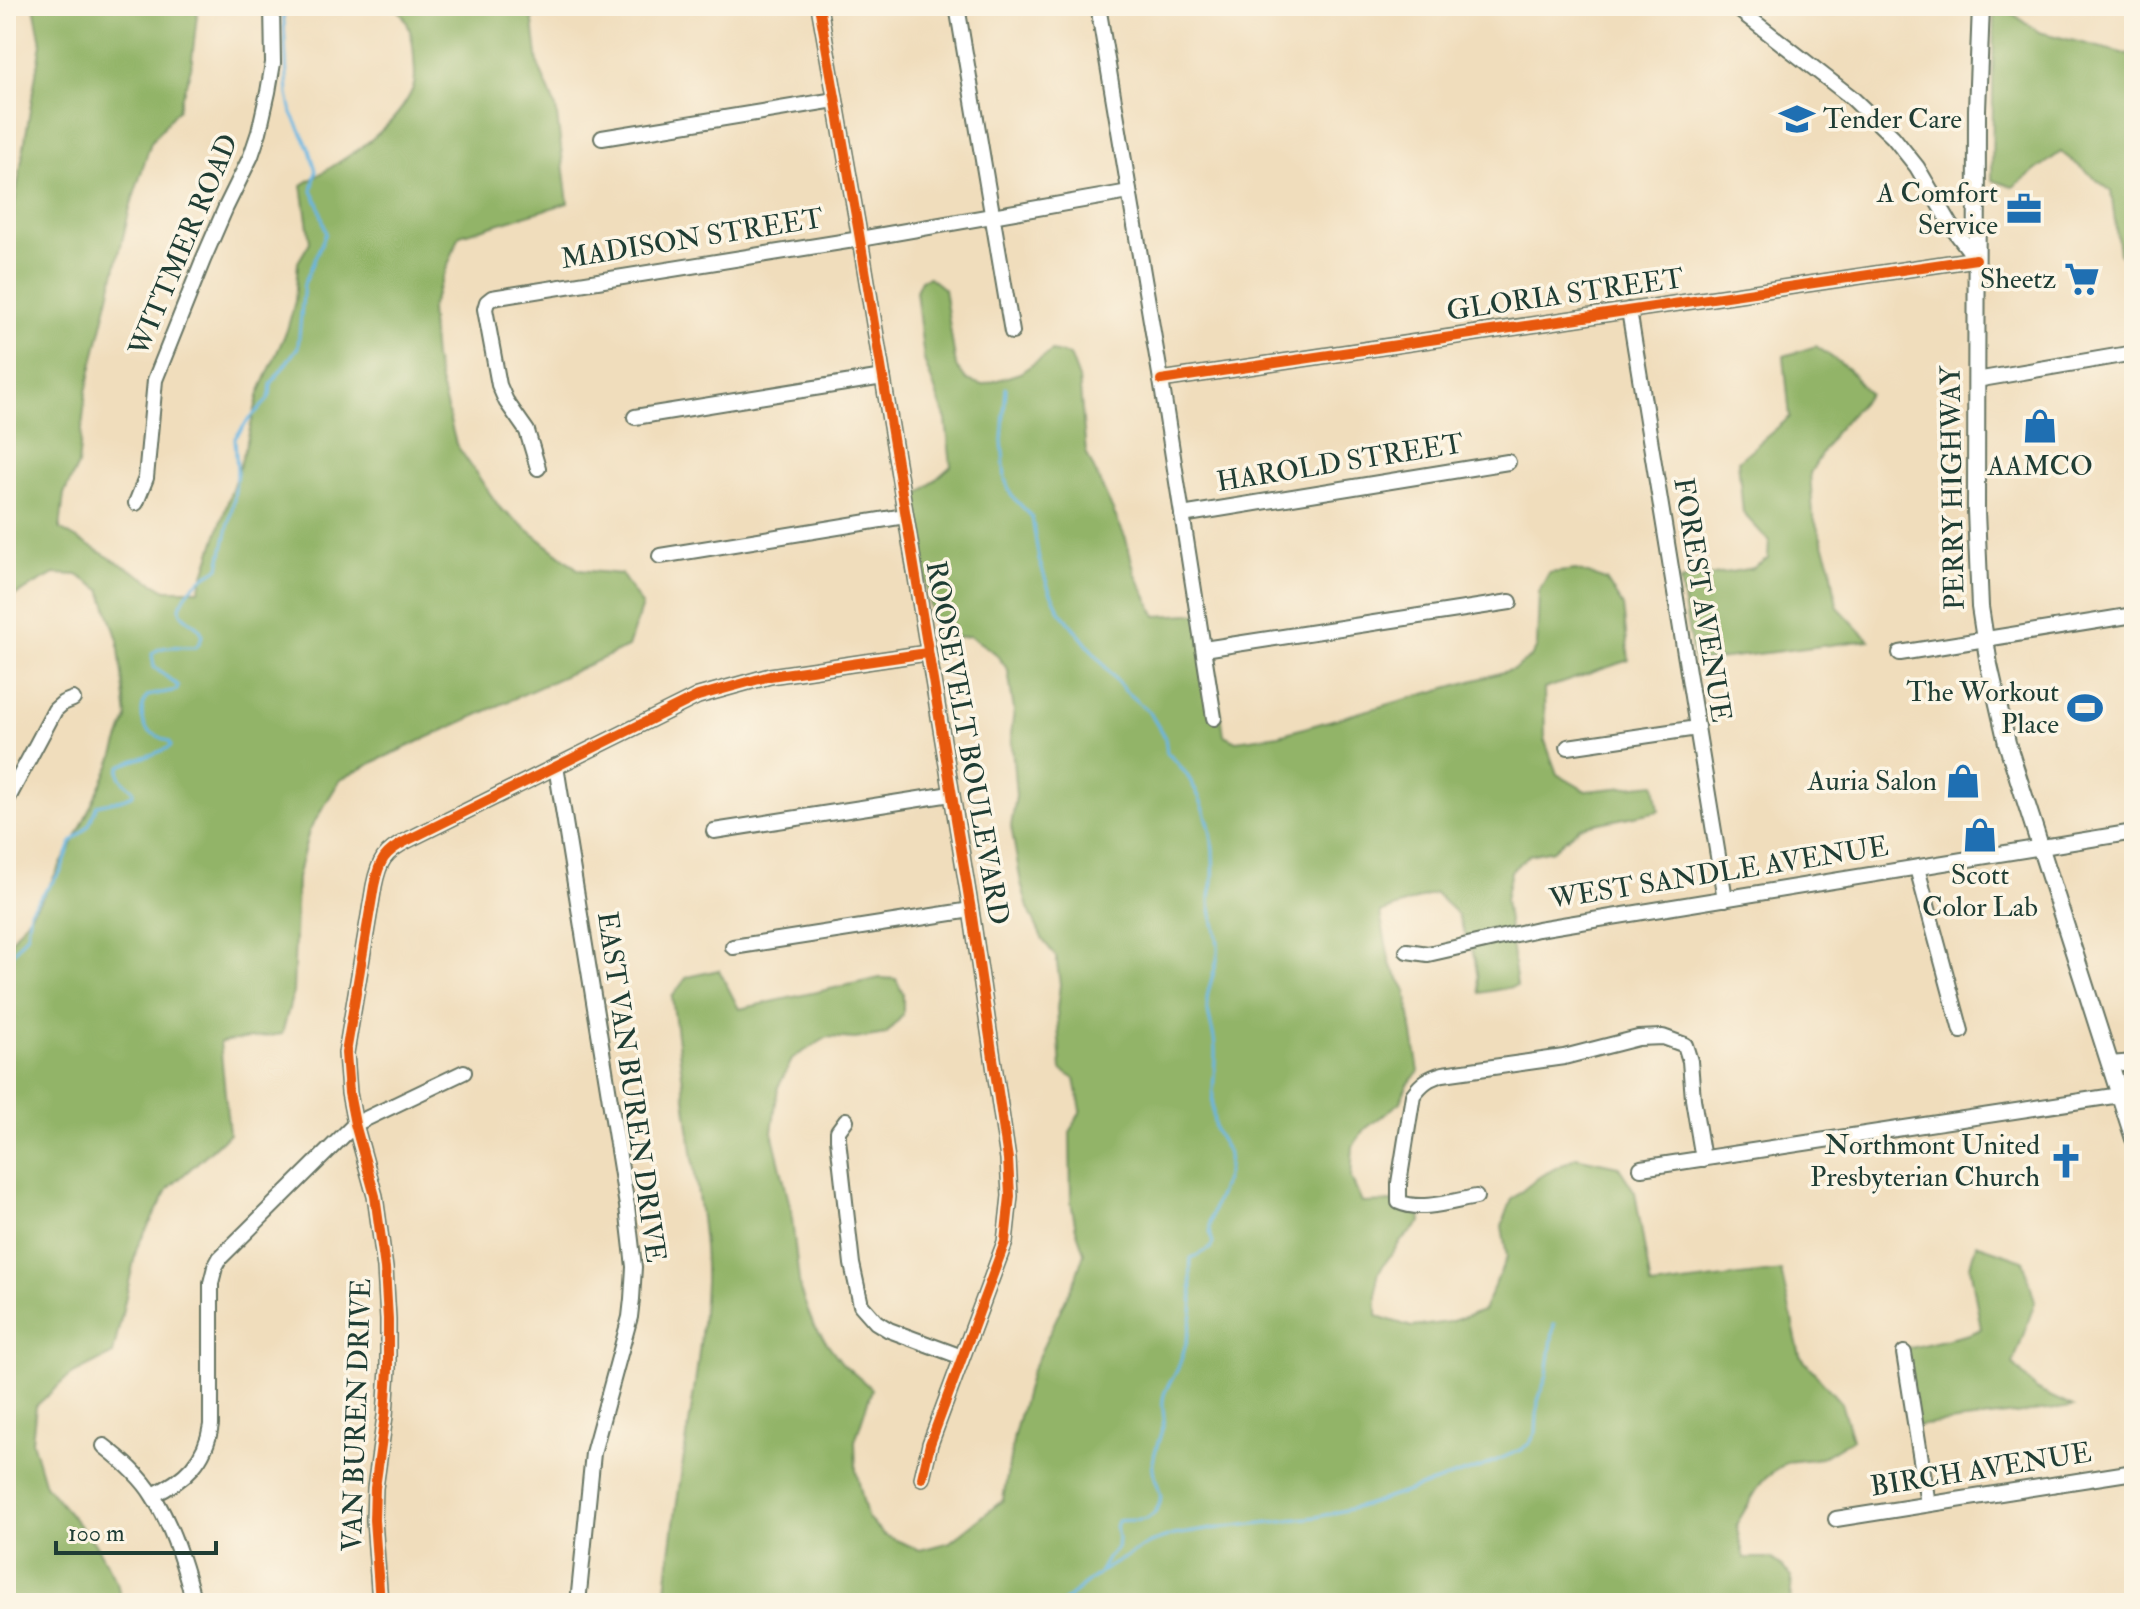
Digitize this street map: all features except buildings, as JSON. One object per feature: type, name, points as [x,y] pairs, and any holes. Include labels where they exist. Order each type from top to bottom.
[{"type":"main road","name":"PERRY HIGHWAY","points":[[1981,6],[1976,259],[1976,545],[1980,607],[2001,719],[2134,1139]]},
{"type":"street","name":"WITTMER ROAD","points":[[136,503],[146,478],[155,380],[259,132],[273,63],[272,6]]},
{"type":"street","name":"ROOSEVELT BOULEVARD","points":[[819,6],[971,910],[1008,1159],[1010,1196],[1005,1242],[930,1444],[922,1478]]},
{"type":"street","points":[[957,6],[1012,332]]},
{"type":"street","points":[[1098,6],[1214,718]]},
{"type":"street","points":[[1734,6],[1851,97],[1893,137],[1917,167],[1954,230],[1976,259]]},
{"type":"street","points":[[602,138],[835,100]]},
{"type":"street","name":"MADISON STREET","points":[[538,468],[527,431],[506,401],[496,375],[485,309],[492,298],[1129,192]]},
{"type":"street","name":"GLORIA STREET","points":[[1161,380],[1976,259]]},
{"type":"street","name":"FOREST AVENUE","points":[[1629,310],[1725,899]]},
{"type":"street","points":[[1976,380],[2134,353]]},
{"type":"street","points":[[635,417],[883,377]]},
{"type":"street","name":"HAROLD STREET","points":[[1182,515],[1508,462]]},
{"type":"street","points":[[660,556],[905,516]]},
{"type":"street","points":[[1204,649],[1510,602]]},
{"type":"street","points":[[1900,653],[2134,615]]},
{"type":"street","points":[[556,766],[711,691],[770,676],[927,653]]},
{"type":"street","points":[[6,802],[55,710],[73,699]]},
{"type":"street","points":[[1568,747],[1697,728]]},
{"type":"street","name":"VAN BUREN DRIVE","points":[[380,1603],[374,1505],[385,1416],[388,1319],[381,1230],[355,1124],[347,1080],[346,1053],[374,886],[384,855],[393,848],[556,766]]},
{"type":"street","name":"EAST VAN BUREN DRIVE","points":[[556,766],[627,1206],[634,1267],[630,1317],[593,1453],[578,1603]]},
{"type":"street","points":[[714,831],[951,794]]},
{"type":"street","name":"WEST SANDLE AVENUE","points":[[1407,951],[1428,954],[1538,929],[2134,832]]},
{"type":"street","points":[[1917,868],[1961,1031]]},
{"type":"street","points":[[733,947],[971,910]]},
{"type":"street","points":[[1476,1197],[1419,1206],[1399,1202],[1398,1191],[1413,1095],[1421,1084],[1429,1078],[1564,1057],[1626,1040],[1663,1037],[1685,1045],[1690,1061],[1703,1159]]},
{"type":"street","points":[[2110,1064],[2134,1062]]},
{"type":"street","points":[[153,1495],[178,1481],[195,1466],[210,1435],[210,1296],[215,1267],[228,1250],[355,1124],[464,1072]]},
{"type":"street","points":[[1641,1168],[2120,1095]]},
{"type":"street","points":[[846,1120],[838,1131],[838,1139],[852,1264],[861,1305],[876,1322],[889,1330],[962,1357]]},
{"type":"street","points":[[1904,1353],[1928,1504]]},
{"type":"street","points":[[104,1446],[135,1472],[153,1495],[171,1533],[194,1603]]},
{"type":"street","name":"BIRCH AVENUE","points":[[1836,1519],[2134,1472]]},
{"type":"green space","points":[[34,6],[198,6],[191,68],[178,109],[151,142],[130,208],[86,392],[78,465],[64,494],[60,529],[166,590],[199,590],[245,449],[259,393],[287,330],[295,301],[298,262],[310,242],[302,185],[380,132],[405,104],[414,84],[411,36],[404,17],[395,6],[531,6],[538,64],[556,108],[568,203],[460,235],[430,310],[434,358],[456,444],[500,508],[579,570],[621,574],[642,605],[628,647],[340,780],[309,831],[297,878],[293,993],[282,1034],[220,1042],[229,1134],[169,1188],[137,1247],[113,1354],[69,1376],[36,1406],[32,1441],[45,1485],[96,1545],[117,1583],[122,1603],[6,1603],[6,948],[42,898],[75,839],[110,766],[127,718],[118,640],[101,590],[77,575],[54,574],[6,600],[6,257],[41,43]]},
{"type":"green space","points":[[1994,6],[2002,6],[2039,32],[2134,58],[2134,261],[2129,262],[2119,253],[2111,191],[2061,152],[2013,187],[1992,180]]},
{"type":"green space","points":[[929,277],[944,289],[956,366],[967,380],[982,385],[1020,373],[1052,351],[1070,355],[1079,379],[1086,452],[1126,539],[1135,573],[1156,616],[1207,613],[1224,735],[1236,741],[1279,735],[1514,669],[1531,657],[1537,647],[1539,591],[1549,573],[1576,570],[1606,580],[1623,606],[1629,660],[1544,689],[1545,741],[1557,774],[1586,791],[1655,784],[1659,811],[1580,827],[1553,850],[1529,855],[1511,871],[1505,900],[1517,986],[1480,993],[1475,960],[1457,914],[1435,893],[1380,913],[1390,964],[1406,990],[1419,1072],[1407,1086],[1401,1102],[1365,1129],[1353,1146],[1351,1178],[1362,1203],[1395,1202],[1398,1209],[1408,1213],[1420,1212],[1421,1222],[1401,1241],[1377,1274],[1377,1316],[1412,1327],[1449,1322],[1483,1311],[1507,1257],[1502,1226],[1512,1199],[1539,1177],[1576,1157],[1618,1166],[1635,1192],[1651,1287],[1781,1271],[1800,1356],[1841,1403],[1852,1439],[1821,1458],[1787,1462],[1762,1481],[1736,1525],[1744,1558],[1771,1558],[1792,1576],[1790,1603],[665,1603],[698,1363],[705,1282],[702,1224],[672,997],[687,977],[719,970],[739,1009],[880,978],[896,979],[903,994],[903,1015],[886,1034],[855,1039],[828,1037],[793,1058],[778,1087],[772,1132],[791,1210],[800,1290],[813,1324],[842,1363],[872,1389],[855,1441],[856,1470],[867,1517],[884,1535],[920,1550],[950,1542],[1003,1500],[1014,1435],[1031,1372],[1076,1277],[1084,1253],[1071,1202],[1070,1133],[1081,1110],[1075,1079],[1061,1070],[1057,1009],[1060,984],[1056,957],[1043,940],[1028,908],[1011,826],[1016,796],[1011,734],[1014,711],[1008,670],[995,653],[970,636],[936,640],[910,496],[918,495],[951,466],[946,420],[924,360],[916,291],[921,280]]},
{"type":"green space","points":[[1816,346],[1847,368],[1869,394],[1834,433],[1810,473],[1813,515],[1831,567],[1837,606],[1869,640],[1694,662],[1680,581],[1753,568],[1768,558],[1769,541],[1743,513],[1738,461],[1790,417],[1784,356]]},
{"type":"green space","points":[[1976,1244],[2023,1260],[2035,1302],[2013,1364],[2037,1390],[2073,1407],[1908,1427],[1897,1351],[1981,1329],[1970,1266]]},
{"type":"waterway","points":[[6,962],[27,934],[30,910],[61,871],[71,843],[89,825],[97,805],[133,795],[133,790],[120,777],[121,766],[171,746],[170,742],[148,731],[142,718],[147,696],[177,690],[178,686],[154,667],[152,654],[167,647],[196,647],[201,639],[198,627],[180,609],[191,588],[219,567],[234,500],[237,471],[235,438],[266,402],[271,384],[298,347],[304,284],[326,233],[312,191],[316,171],[310,150],[292,113],[288,95],[283,6]]},
{"type":"waterway","points":[[1006,388],[1002,440],[1005,479],[1011,495],[1032,517],[1039,560],[1049,589],[1060,611],[1124,690],[1150,713],[1165,738],[1167,753],[1185,772],[1199,797],[1209,824],[1213,850],[1210,906],[1218,946],[1207,1001],[1215,1049],[1213,1118],[1216,1132],[1228,1155],[1226,1178],[1210,1221],[1213,1243],[1210,1249],[1191,1258],[1190,1328],[1180,1362],[1163,1398],[1164,1420],[1153,1468],[1160,1503],[1149,1518],[1118,1521],[1117,1548],[1099,1573],[1062,1603]]},
{"type":"waterway","points":[[1100,1572],[1150,1543],[1174,1535],[1317,1517],[1366,1505],[1481,1467],[1520,1450],[1530,1443],[1536,1432],[1538,1401],[1547,1375],[1554,1324]]},
{"type":"cycle path","points":[[819,6],[971,910],[1008,1159],[1010,1196],[1005,1242],[930,1444],[922,1478]]},
{"type":"cycle path","points":[[1161,380],[1976,259]]},
{"type":"cycle path","points":[[380,1603],[374,1520],[388,1369],[385,1268],[375,1196],[349,1093],[346,1053],[374,886],[381,864],[388,853],[408,840],[698,696],[770,676],[927,653]]},
{"type":"place","name":"Tender Care","points":[[1797,119]]},
{"type":"place","name":"A Comfort Service","points":[[2024,209]]},
{"type":"place","name":"Sheetz","points":[[2082,279]]},
{"type":"place","name":"AAMCO","points":[[2040,426]]},
{"type":"place","name":"The Workout Place","points":[[2085,708]]},
{"type":"place","name":"Auria Salon","points":[[1963,781]]},
{"type":"place","name":"Scott Color Lab","points":[[1980,835]]},
{"type":"place","name":"Northmont United Presbyterian Church","points":[[2066,1161]]}]
